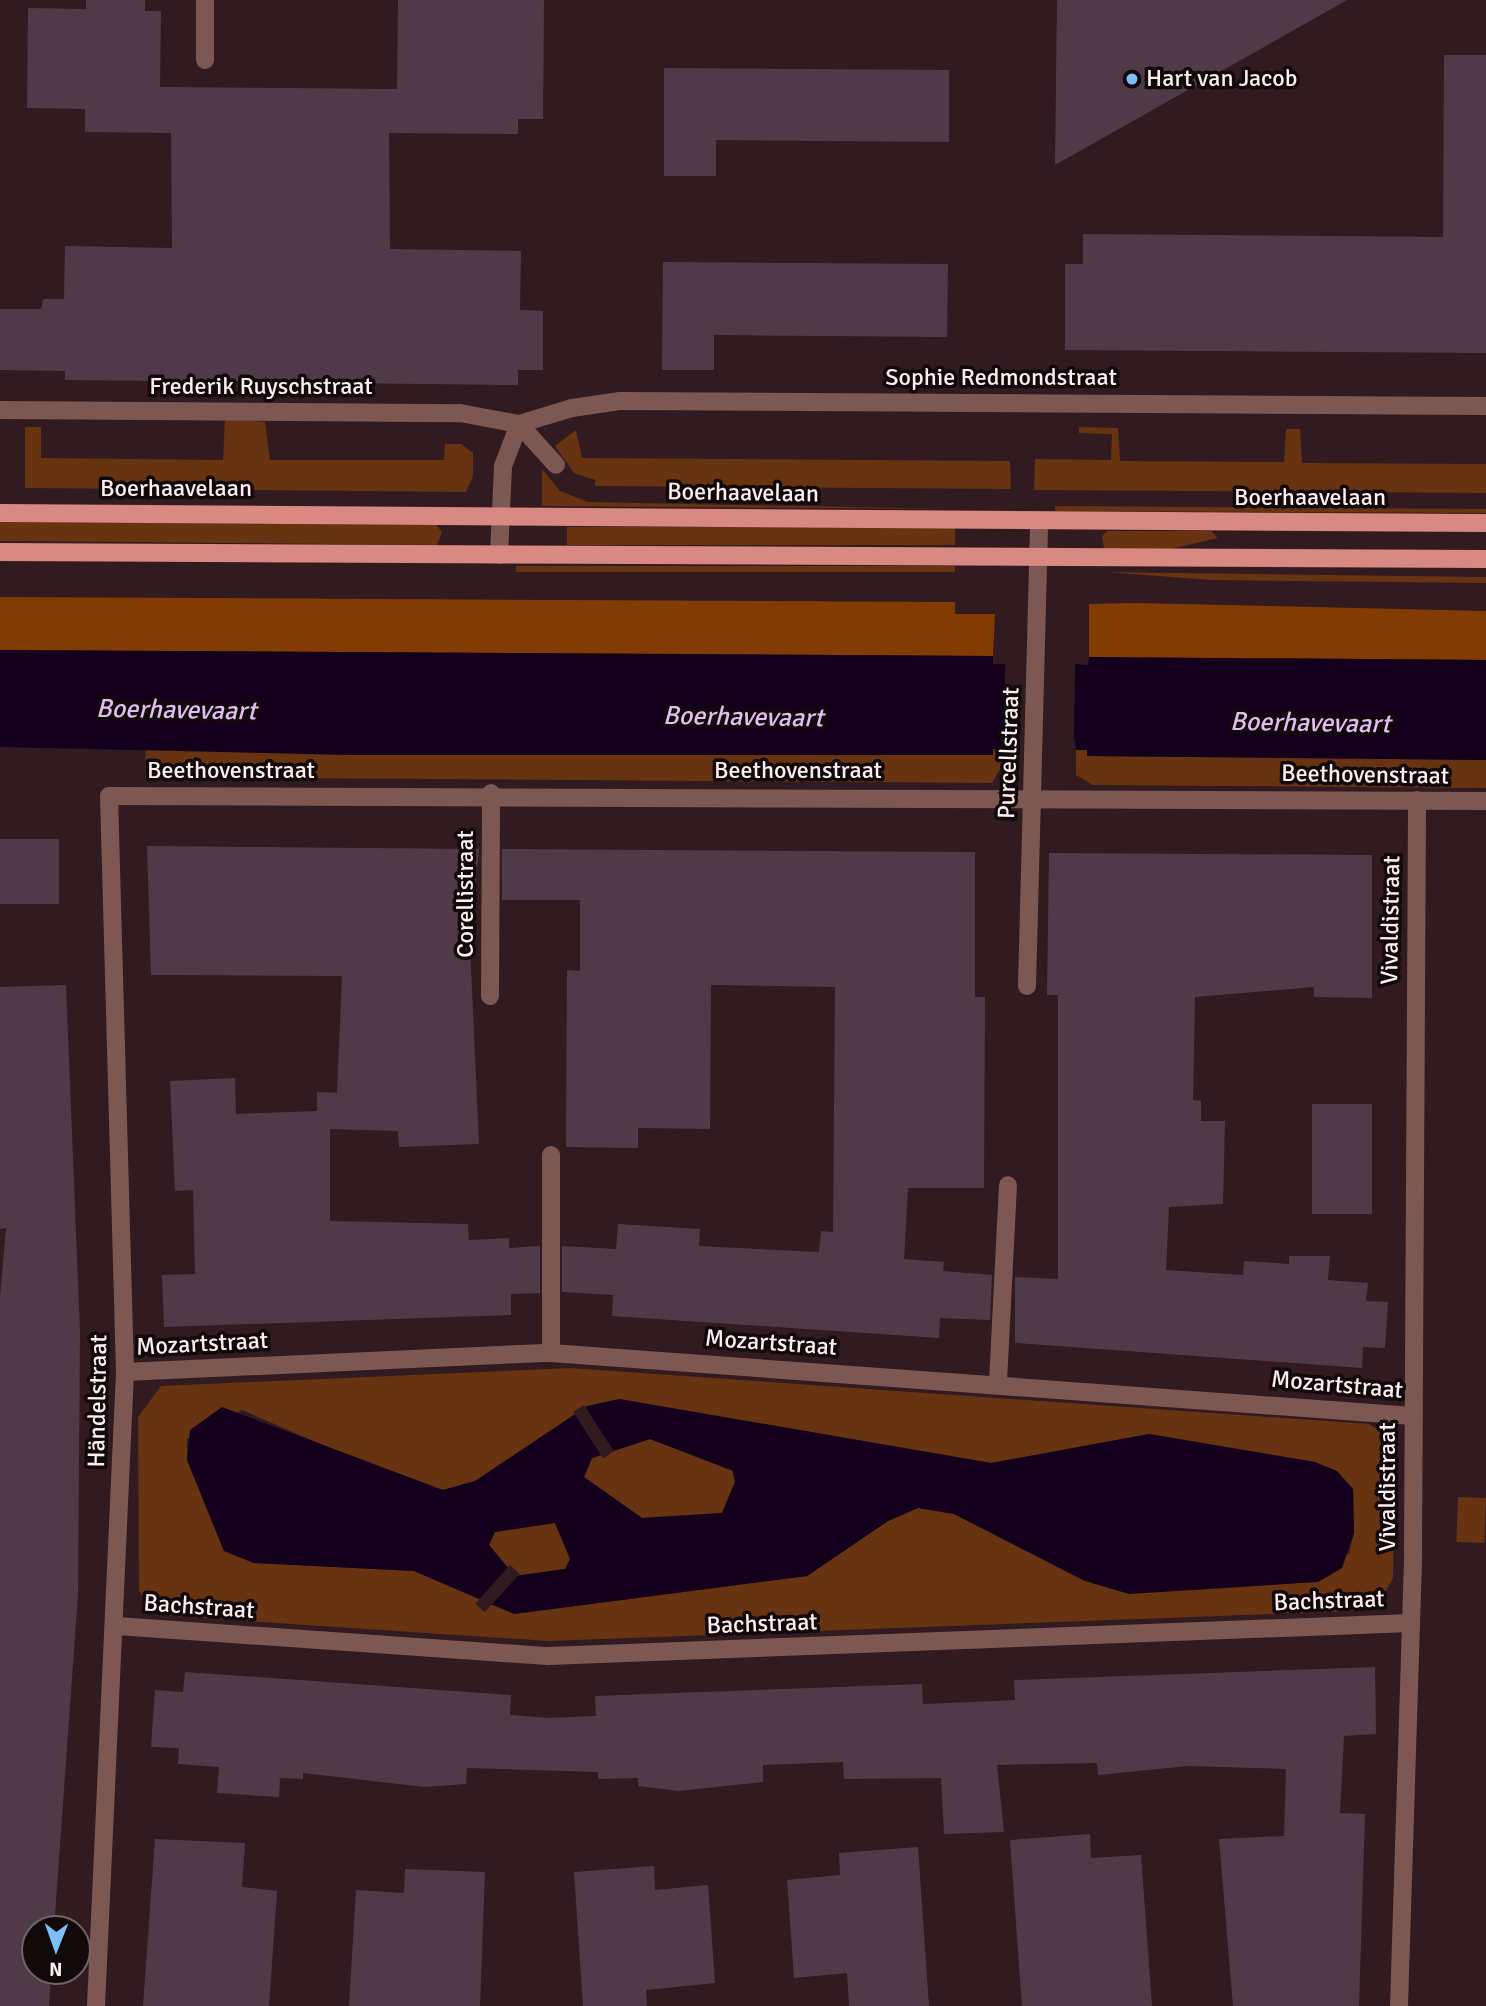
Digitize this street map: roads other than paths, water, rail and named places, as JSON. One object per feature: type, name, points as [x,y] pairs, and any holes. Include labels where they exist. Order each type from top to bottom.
[{"type":"main road","name":"Boerhaavelaan","points":[[0,513],[1486,523]]},
{"type":"main road","points":[[0,552],[1038,559],[1486,559]]},
{"type":"street","points":[[205,0],[205,60]]},
{"type":"street","name":"Sophie Redmondstraat","points":[[519,424],[620,401],[1486,406]]},
{"type":"street","name":"Frederik Ruyschstraat","points":[[0,410],[460,413],[519,424]]},
{"type":"street","points":[[499,555],[503,466],[519,424],[556,465]]},
{"type":"street","name":"Purcellstraat","points":[[1027,986],[1039,521]]},
{"type":"street","name":"Beethovenstraat","points":[[109,796],[491,793],[1486,801]]},
{"type":"street","name":"Corellistraat","points":[[490,996],[491,793]]},
{"type":"street","name":"Händelstraat","points":[[96,2006],[117,1626],[125,1373],[109,796]]},
{"type":"street","name":"Vivaldistraat","points":[[1399,2006],[1410,1623],[1417,800]]},
{"type":"street","points":[[551,1155],[551,1353]]},
{"type":"street","points":[[998,1382],[1008,1185]]},
{"type":"street","name":"Mozartstraat","points":[[125,1373],[551,1353],[998,1382],[1413,1416]]},
{"type":"street","name":"Bachstraat","points":[[117,1626],[548,1656],[1410,1623]]},
{"type":"water","name":"Boerhavevaart","points":[[0,650],[993,656],[993,664],[1005,664],[1006,676],[1075,677],[1075,664],[1088,665],[1089,657],[1486,660],[1486,760],[1087,756],[1087,750],[1076,750],[1074,737],[1006,736],[1005,748],[993,749],[993,755],[350,755],[0,747]]},
{"type":"water","points":[[619,1399],[991,1463],[1149,1434],[1315,1462],[1337,1471],[1353,1489],[1354,1533],[1342,1568],[1318,1582],[1129,1594],[1085,1581],[954,1514],[918,1508],[888,1521],[807,1576],[514,1614],[414,1571],[254,1563],[224,1551],[187,1460],[190,1430],[222,1407],[443,1490],[475,1481],[587,1406]],"holes":[[[650,1439],[733,1471],[735,1482],[722,1513],[642,1518],[584,1477],[592,1458]],[[555,1523],[570,1559],[565,1569],[515,1576],[489,1545],[495,1532]]]},
{"type":"place","name":"Hart van Jacob","points":[[1132,79]]}]
